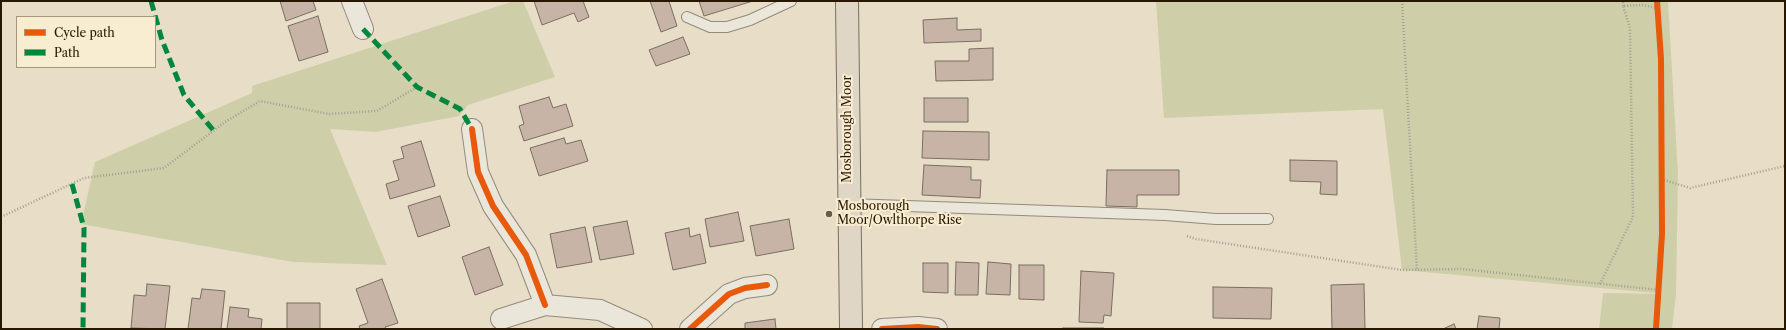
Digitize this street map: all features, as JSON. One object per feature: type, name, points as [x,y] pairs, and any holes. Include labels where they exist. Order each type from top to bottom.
[{"type":"main road","name":"Mosborough Moor","points":[[847,1],[851,329]]},
{"type":"street","points":[[352,1],[362,29]]},
{"type":"street","points":[[472,129],[478,172],[493,206],[526,255],[545,305]]},
{"type":"street","points":[[690,329],[729,294],[745,288],[767,285]]},
{"type":"street","points":[[501,318],[545,305],[600,310],[642,329]]},
{"type":"street","points":[[882,329],[918,327],[937,329]]},
{"type":"lane","points":[[687,17],[710,28],[727,27],[750,20],[791,1]]},
{"type":"lane","points":[[849,204],[1165,215],[1216,220],[1268,219]]},
{"type":"path","points":[[1402,1],[1416,271]]},
{"type":"path","points":[[1600,284],[1633,217],[1630,28],[1623,6],[1623,1]]},
{"type":"path","points":[[1623,6],[1642,4],[1658,8]]},
{"type":"path","points":[[1,217],[84,178],[164,168],[225,122],[260,101],[329,114],[377,112],[417,87]]},
{"type":"path","points":[[1661,179],[1690,188],[1785,166]]},
{"type":"path","points":[[1184,235],[1196,239],[1416,271],[1462,269],[1659,290]]},
{"type":"green space","points":[[514,1],[523,1],[555,77],[468,105],[459,116],[376,132],[330,129],[387,265],[293,262],[81,224],[95,162],[252,93],[252,86]]},
{"type":"green space","points":[[1156,1],[1668,1],[1678,174],[1676,294],[1672,329],[1599,329],[1603,293],[1666,294],[1402,270],[1383,109],[1164,118]]},
{"type":"building","points":[[280,1],[313,1],[316,10],[286,21]]},
{"type":"building","points":[[534,1],[583,1],[589,17],[578,22],[574,13],[542,25]]},
{"type":"building","points":[[650,1],[669,1],[677,26],[661,32]]},
{"type":"building","points":[[699,1],[753,1],[704,16]]},
{"type":"building","points":[[318,16],[328,52],[299,61],[288,26]]},
{"type":"building","points":[[957,18],[957,30],[981,29],[981,41],[924,43],[923,20]]},
{"type":"building","points":[[683,37],[690,54],[656,66],[649,50]]},
{"type":"building","points":[[993,48],[993,80],[936,81],[935,61],[969,61],[969,49]]},
{"type":"building","points":[[549,97],[553,108],[566,104],[573,126],[524,141],[519,126],[524,124],[519,106]]},
{"type":"building","points":[[924,98],[968,98],[968,122],[924,122]]},
{"type":"building","points":[[923,131],[989,132],[989,160],[922,158]]},
{"type":"building","points":[[564,138],[566,144],[581,140],[588,161],[539,176],[530,148]]},
{"type":"building","points":[[421,141],[435,186],[390,199],[386,184],[399,180],[393,161],[404,158],[401,147]]},
{"type":"building","points":[[1290,160],[1337,161],[1337,195],[1320,194],[1321,182],[1290,181]]},
{"type":"building","points":[[924,165],[971,167],[971,180],[981,180],[980,198],[922,195]]},
{"type":"building","points":[[1107,170],[1179,170],[1179,195],[1137,195],[1137,207],[1106,206]]},
{"type":"building","points":[[440,196],[450,226],[418,237],[408,206]]},
{"type":"building","points":[[738,212],[744,241],[710,247],[705,219]]},
{"type":"building","points":[[789,219],[794,249],[756,256],[750,226]]},
{"type":"building","points":[[627,221],[634,254],[600,260],[593,227]]},
{"type":"building","points":[[585,227],[592,262],[557,268],[550,234]]},
{"type":"building","points":[[689,228],[690,237],[700,234],[706,263],[673,270],[665,233]]},
{"type":"building","points":[[489,247],[503,285],[475,295],[462,257]]},
{"type":"building","points":[[956,262],[979,263],[978,295],[955,295]]},
{"type":"building","points":[[988,262],[1011,264],[1010,295],[986,294]]},
{"type":"building","points":[[923,263],[948,263],[948,293],[923,292]]},
{"type":"building","points":[[1019,265],[1044,265],[1044,300],[1019,299]]},
{"type":"building","points":[[1081,271],[1114,273],[1111,316],[1104,315],[1103,323],[1079,322]]},
{"type":"building","points":[[382,279],[398,323],[385,327],[386,329],[360,329],[359,326],[368,323],[356,289]]},
{"type":"building","points":[[147,284],[170,286],[165,329],[131,328],[134,295],[146,296]]},
{"type":"building","points":[[1364,284],[1365,329],[1332,329],[1331,285]]},
{"type":"building","points":[[1213,287],[1272,288],[1271,319],[1213,318]]},
{"type":"building","points":[[202,289],[225,291],[221,329],[188,329],[192,298],[200,299]]},
{"type":"building","points":[[287,303],[320,303],[320,329],[287,329]]},
{"type":"building","points":[[230,307],[249,309],[248,317],[262,319],[261,329],[227,329]]},
{"type":"building","points":[[1479,316],[1500,318],[1499,329],[1477,329]]},
{"type":"building","points":[[775,319],[776,329],[745,329],[745,323]]},
{"type":"building","points":[[1454,324],[1456,329],[1443,329]]},
{"type":"building","points":[[1104,328],[1104,329],[1063,329]]},
{"type":"marked path","points":[[151,1],[155,16]]},
{"type":"marked path","points":[[156,19],[162,40],[184,95],[214,131]]},
{"type":"marked path","points":[[363,29],[417,87],[460,109],[472,129]]},
{"type":"marked path","points":[[72,184],[84,228],[83,329]]},
{"type":"cycle path","points":[[1656,329],[1662,234],[1661,59],[1657,1]]},
{"type":"cycle path","points":[[472,129],[478,172],[493,206],[526,255],[545,305]]},
{"type":"cycle path","points":[[690,329],[729,294],[745,288],[767,285]]},
{"type":"cycle path","points":[[882,329],[918,327],[937,329]]},
{"type":"place","name":"Mosborough Moor/Owlthorpe Rise","points":[[829,214]]}]
